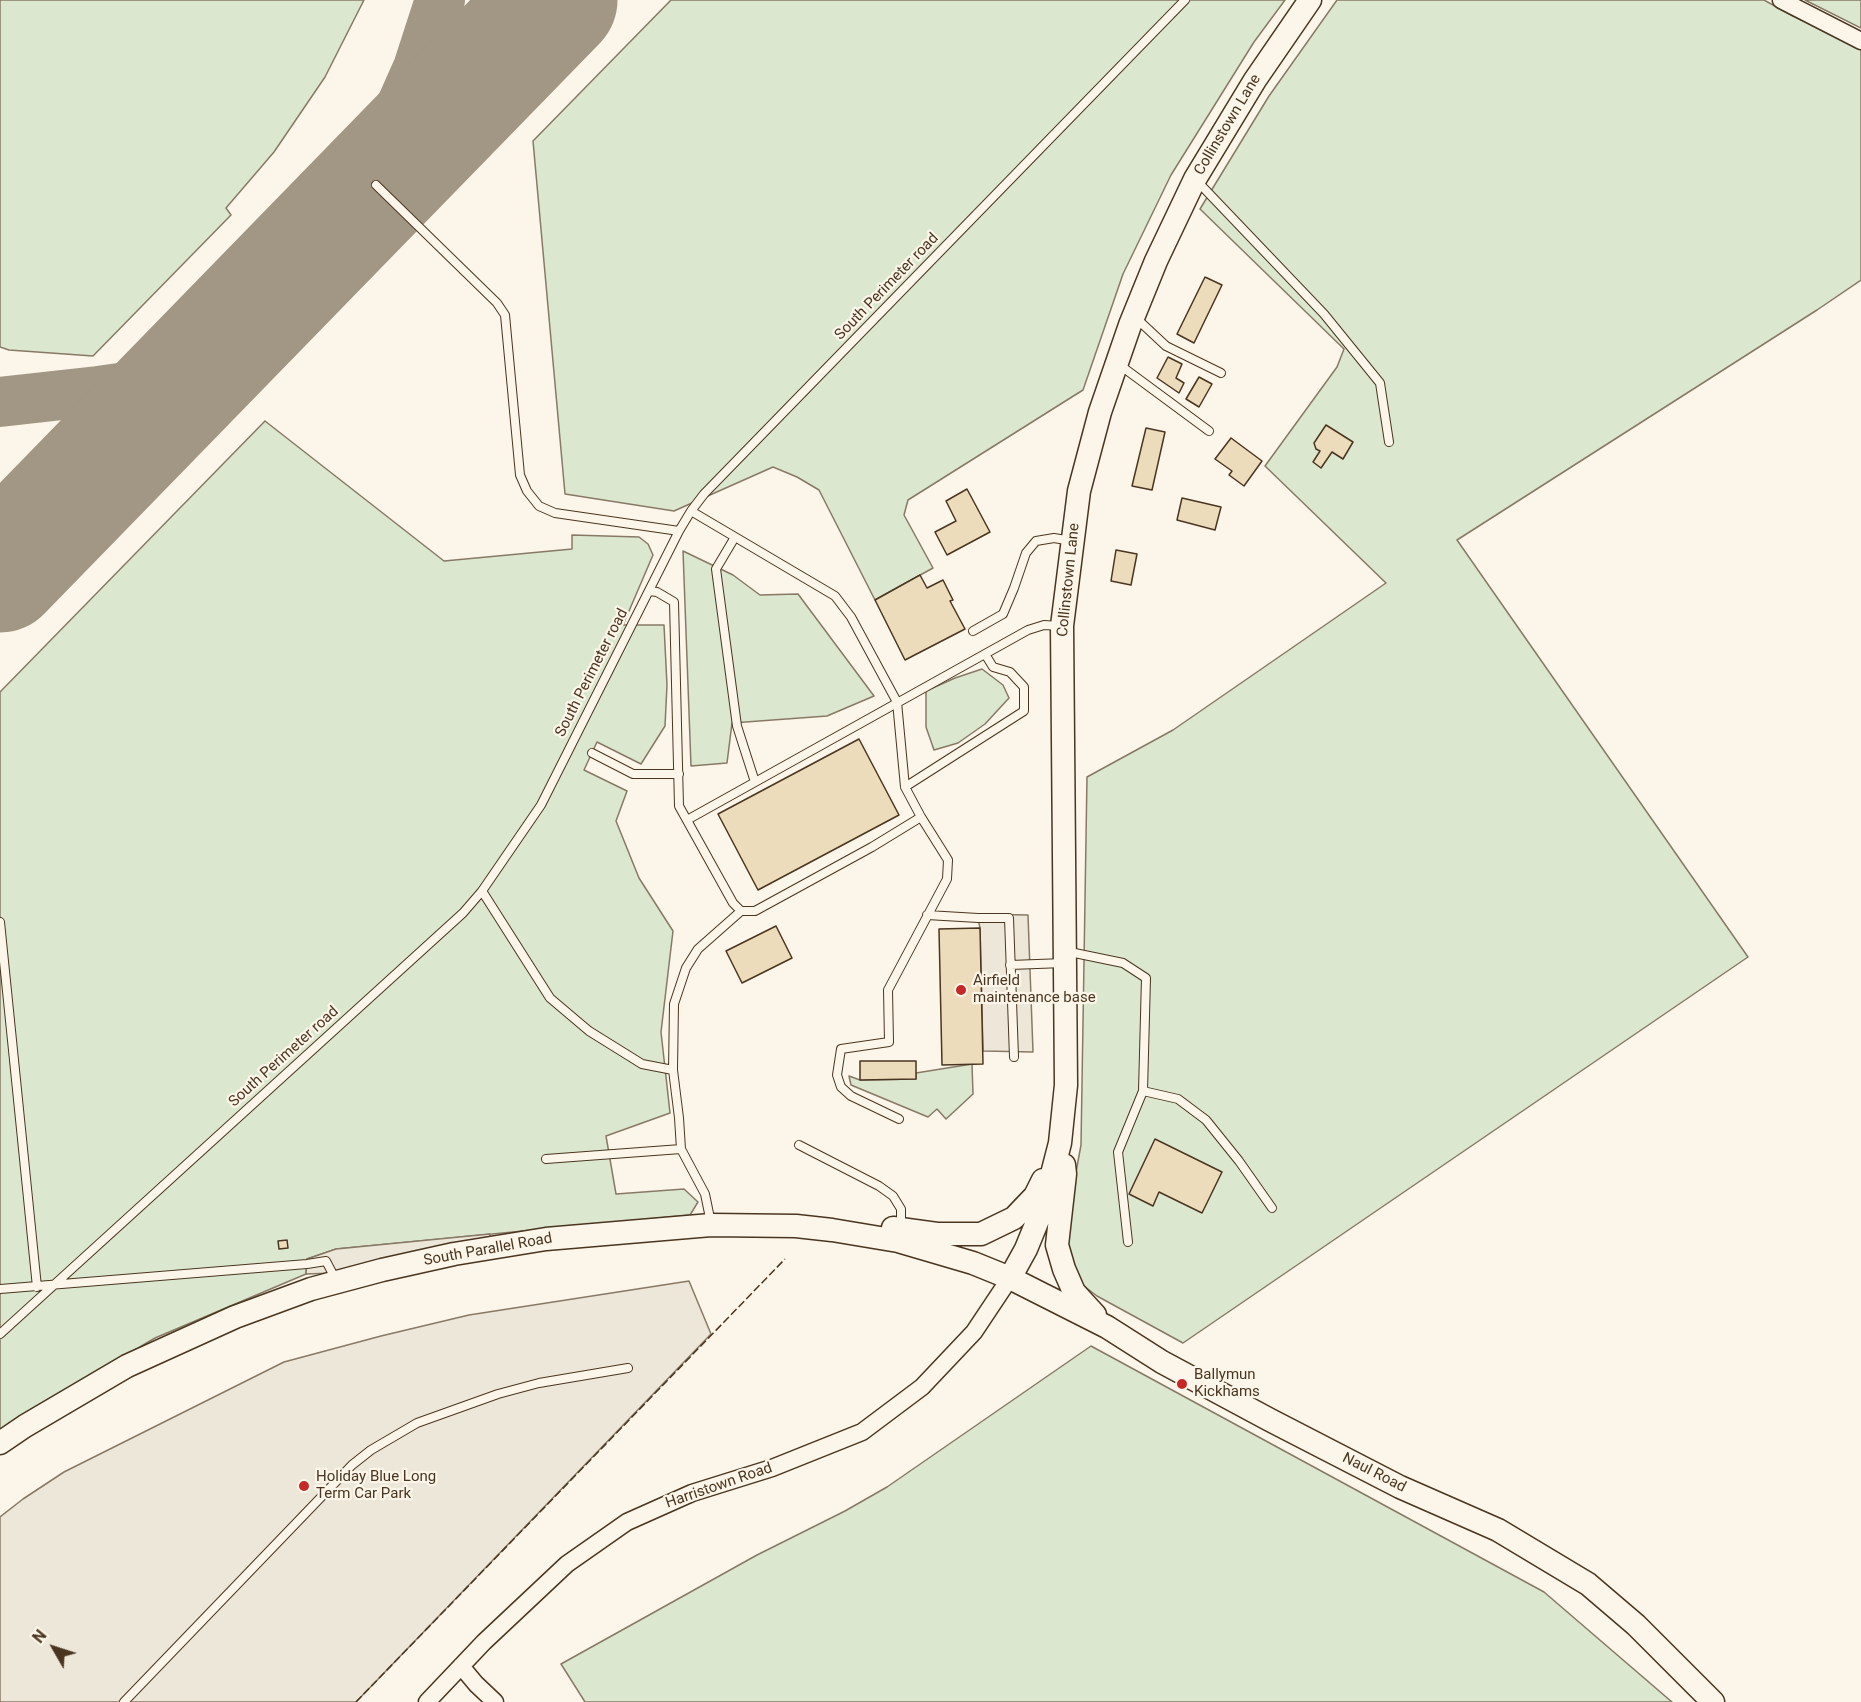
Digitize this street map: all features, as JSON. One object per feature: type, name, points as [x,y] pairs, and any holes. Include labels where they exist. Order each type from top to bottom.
[{"type":"main road","name":"Collinstown Lane","points":[[1010,1278],[1026,1249],[1044,1205],[1060,1143],[1066,1085],[1062,626],[1079,491],[1100,412],[1133,316],[1156,261],[1195,179],[1255,80],[1310,0]]},
{"type":"main road","points":[[832,1230],[887,1227],[937,1234],[981,1234],[1014,1218],[1035,1196],[1060,1143]]},
{"type":"main road","points":[[1060,1143],[1065,1174],[1057,1245],[1074,1292],[1107,1327]]},
{"type":"main road","name":"South Parallel Road","points":[[0,1443],[127,1366],[235,1317],[311,1289],[454,1254],[546,1239],[711,1225],[796,1226],[898,1241],[973,1263],[1010,1278]]},
{"type":"main road","name":"Naul Road","points":[[1010,1278],[1107,1327],[1162,1362],[1260,1415],[1400,1487],[1498,1530],[1588,1584],[1636,1625],[1713,1702]]},
{"type":"street","points":[[1781,0],[1861,41]]},
{"type":"street","name":"Harristown Road","points":[[427,1702],[484,1642],[567,1564],[627,1522],[692,1493],[772,1468],[862,1432],[922,1387],[974,1332],[1010,1278]]},
{"type":"street","points":[[461,1666],[495,1702]]},
{"type":"lane","name":"South Perimeter road","points":[[0,1334],[463,913],[482,891],[541,805],[679,531],[704,494],[1185,0]]},
{"type":"lane","points":[[1195,179],[1324,314],[1380,383],[1389,442]]},
{"type":"lane","points":[[376,185],[496,303],[505,315],[520,475],[527,491],[539,506],[555,513],[679,531]]},
{"type":"lane","points":[[1133,316],[1166,346],[1221,373]]},
{"type":"lane","points":[[1117,363],[1209,431]]},
{"type":"lane","points":[[691,512],[835,596],[851,617],[897,702],[904,787],[948,860],[947,879],[888,990],[889,1042],[841,1049],[837,1074],[841,1087],[851,1096],[899,1119]]},
{"type":"lane","points":[[735,537],[717,568],[737,726],[755,782]]},
{"type":"lane","points":[[973,631],[1003,614],[1026,553],[1036,542],[1054,538],[1073,541]]},
{"type":"lane","points":[[649,591],[657,592],[674,602],[679,806],[733,903],[741,911]]},
{"type":"lane","points":[[687,820],[1028,630],[1044,625],[1062,626]]},
{"type":"lane","points":[[904,787],[1024,711],[1024,687],[1010,672],[993,667],[985,654]]},
{"type":"lane","points":[[592,753],[633,774],[679,774]]},
{"type":"lane","points":[[711,1225],[705,1194],[681,1149],[673,1070],[674,1004],[686,968],[698,949],[741,911],[755,911],[872,847],[921,817]]},
{"type":"lane","points":[[482,891],[550,998],[589,1031],[642,1064],[673,1070]]},
{"type":"lane","points":[[927,915],[1009,918],[1014,1057]]},
{"type":"lane","points":[[0,922],[37,1287]]},
{"type":"lane","points":[[1010,965],[1065,957],[1124,963],[1146,978],[1143,1091],[1118,1152],[1128,1242]]},
{"type":"lane","points":[[1143,1091],[1178,1098],[1206,1120],[1239,1161],[1272,1208]]},
{"type":"lane","points":[[799,1145],[879,1186],[893,1196],[901,1209],[902,1229]]},
{"type":"lane","points":[[546,1159],[681,1149]]},
{"type":"lane","points":[[0,1289],[326,1261],[337,1282]]},
{"type":"lane","points":[[124,1702],[352,1465],[371,1449],[417,1423],[498,1394],[539,1383],[628,1368]]},
{"type":"green space","points":[[0,0],[364,0],[325,77],[274,152],[226,208],[231,215],[93,356],[9,350],[0,347]]},
{"type":"green space","points":[[671,0],[1285,0],[1254,42],[1171,175],[1123,274],[1083,390],[908,500],[904,515],[933,568],[875,600],[819,490],[773,467],[674,511],[565,494],[533,141]]},
{"type":"green space","points":[[1337,0],[1764,0],[1861,47],[1861,280],[1457,540],[1748,957],[1183,1343],[1097,1296],[1076,1280],[1062,1248],[1081,1145],[1087,777],[1173,730],[1386,583],[1265,466],[1337,367],[1344,349],[1200,209],[1269,96]]},
{"type":"green space","points":[[1805,0],[1861,0],[1861,28]]},
{"type":"green space","points":[[265,421],[444,561],[572,549],[572,535],[639,537],[648,544],[653,555],[623,625],[664,625],[667,685],[665,726],[641,764],[597,742],[584,770],[627,791],[616,821],[639,878],[673,931],[661,1032],[670,1113],[606,1136],[616,1194],[684,1189],[698,1202],[690,1215],[336,1249],[307,1259],[306,1274],[155,1338],[0,1430],[0,692]]},
{"type":"green space","points":[[683,551],[733,575],[760,595],[798,594],[874,696],[827,716],[732,723],[727,763],[691,766]]},
{"type":"green space","points":[[982,669],[1003,685],[1009,698],[985,724],[958,743],[934,750],[926,727],[926,691]]},
{"type":"green space","points":[[972,1064],[973,1094],[946,1119],[937,1109],[928,1117],[851,1085],[849,1076],[860,1080],[916,1079],[916,1073]]},
{"type":"green space","points":[[1091,1346],[1544,1592],[1672,1702],[585,1702],[561,1664],[757,1555],[887,1487]]},
{"type":"shaded area","points":[[977,914],[1028,915],[1033,1052],[983,1051],[980,928]]},
{"type":"shaded area","points":[[490,1234],[490,1239],[333,1273],[306,1274],[307,1259],[336,1249]]},
{"type":"shaded area","name":"Holiday Blue Long Term Car Park","points":[[689,1281],[711,1334],[356,1702],[0,1702],[0,1517],[64,1472],[284,1362],[469,1315]]},
{"type":"building","points":[[1205,277],[1222,285],[1194,343],[1177,334]]},
{"type":"building","points":[[1168,357],[1182,364],[1176,378],[1184,383],[1179,393],[1157,378]]},
{"type":"building","points":[[1199,377],[1212,384],[1199,407],[1186,399]]},
{"type":"building","points":[[1326,425],[1353,442],[1343,459],[1332,452],[1321,468],[1313,462],[1320,451],[1316,449],[1314,443]]},
{"type":"building","points":[[1146,428],[1165,432],[1152,490],[1132,486]]},
{"type":"building","points":[[1231,438],[1262,461],[1244,486],[1229,475],[1232,471],[1215,459]]},
{"type":"building","points":[[967,489],[990,532],[947,555],[935,532],[956,521],[946,501]]},
{"type":"building","points":[[1182,498],[1221,507],[1215,530],[1177,520]]},
{"type":"building","points":[[1116,550],[1137,554],[1131,585],[1111,581]]},
{"type":"building","points":[[920,575],[927,588],[943,580],[953,600],[950,601],[965,629],[905,660],[875,600]]},
{"type":"building","points":[[859,739],[899,815],[758,890],[718,814]]},
{"type":"building","points":[[776,926],[792,958],[742,983],[726,951]]},
{"type":"building","name":"Airfield maintenance base","points":[[980,928],[983,1064],[942,1065],[939,929]]},
{"type":"building","points":[[860,1061],[916,1061],[916,1079],[860,1080]]},
{"type":"building","points":[[1155,1139],[1222,1172],[1202,1213],[1159,1192],[1153,1206],[1129,1194]]},
{"type":"building","points":[[287,1240],[288,1248],[279,1249],[278,1241]]},
{"type":"taxiway","points":[[325,238],[371,162],[402,104],[418,68],[440,0]]},
{"type":"taxiway","points":[[0,402],[148,384],[184,367],[239,326]]},
{"type":"runway","points":[[0,571],[556,0]]},
{"type":"fence","points":[[356,1702],[785,1259]]},
{"type":"place","name":"Airfield maintenance base","points":[[961,990]]},
{"type":"place","name":"Ballymun Kickhams","points":[[1182,1384]]},
{"type":"place","name":"Holiday Blue Long Term Car Park","points":[[304,1486]]}]
